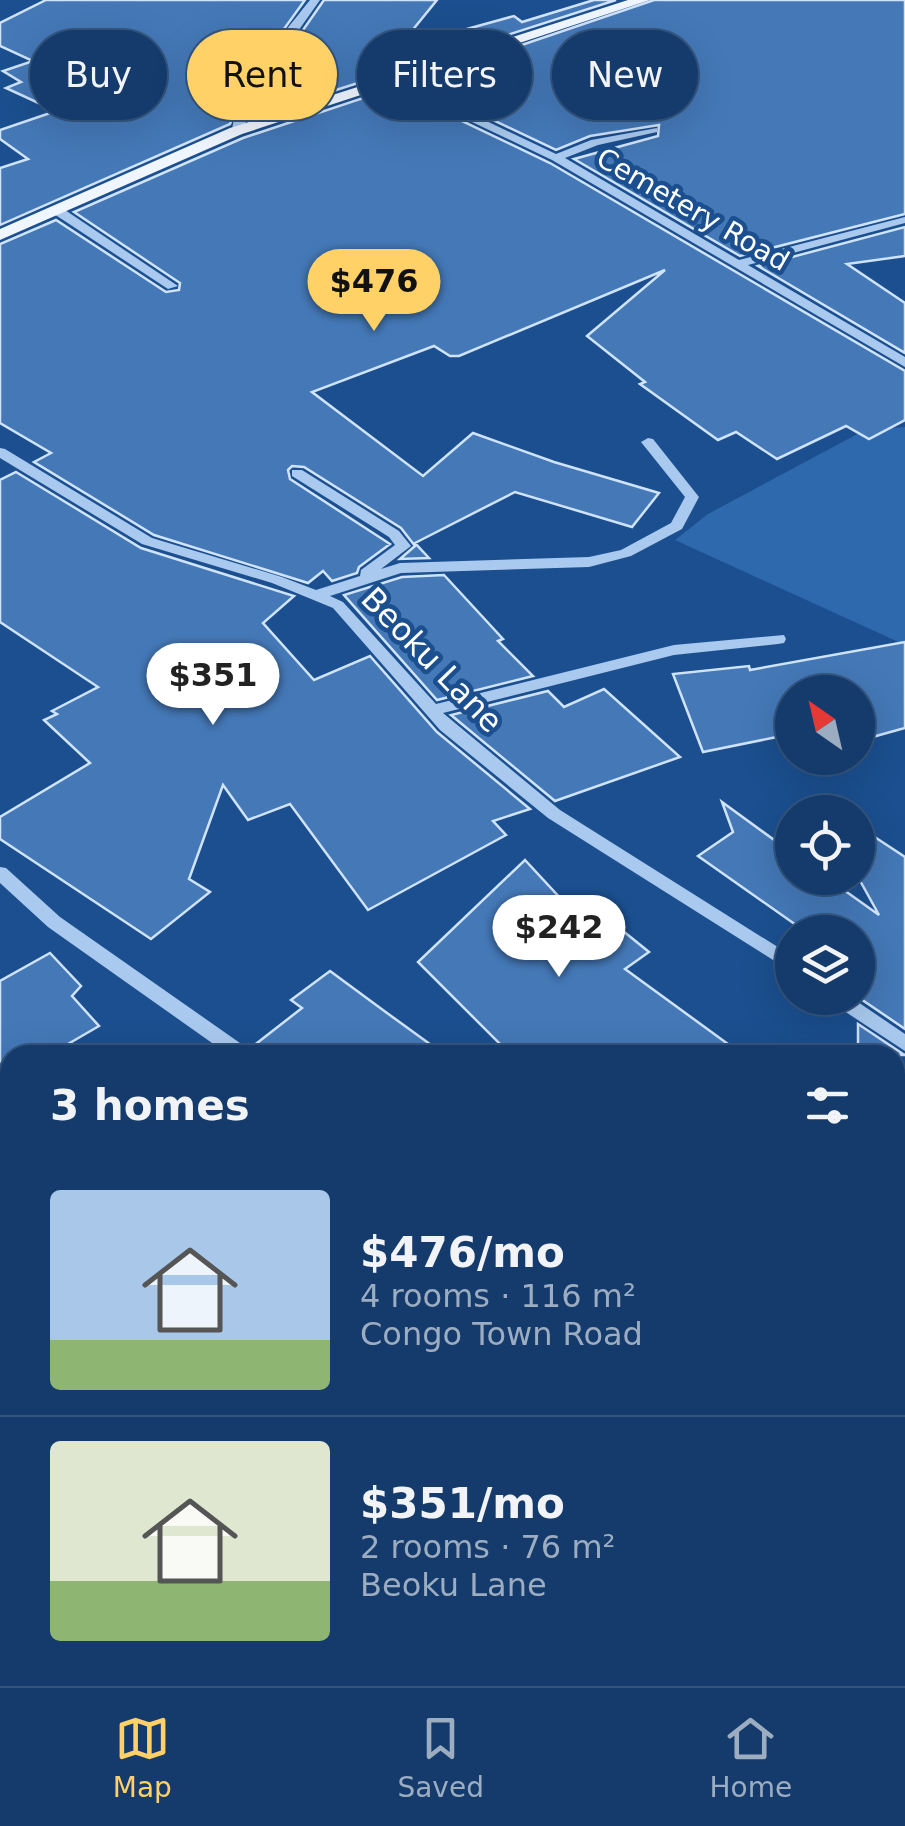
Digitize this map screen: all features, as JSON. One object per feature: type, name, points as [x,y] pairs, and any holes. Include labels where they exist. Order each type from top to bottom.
[{"type":"main road","points":[[532,37],[643,0]]},
{"type":"main road","points":[[0,235],[236,131],[357,94]]},
{"type":"street","points":[[236,131],[244,103],[278,47],[315,0]]},
{"type":"street","name":"Cemetery Road","points":[[476,120],[556,158],[905,362]]},
{"type":"street","points":[[556,158],[595,142],[652,130]]},
{"type":"street","points":[[58,210],[172,286]]},
{"type":"street","points":[[739,264],[902,220]]},
{"type":"street","points":[[318,595],[400,568],[589,562],[626,553],[678,526],[692,496],[648,442]]},
{"type":"street","name":"Beoku Lane","points":[[0,452],[147,541],[338,604],[446,726],[554,814],[775,954]]},
{"type":"street","points":[[297,473],[394,534],[404,546],[350,585]]},
{"type":"street","points":[[433,710],[674,650],[778,639]]},
{"type":"street","points":[[0,872],[54,922],[229,1045]]},
{"type":"street","points":[[863,1015],[905,1044]]},
{"type":"shaded area","points":[[905,427],[905,645],[675,540],[708,514],[863,431]]},
{"type":"building","points":[[46,0],[305,0],[283,30],[187,30],[187,120],[232,120],[230,124],[0,225],[0,168],[28,159],[0,139],[0,130],[30,120],[167,120],[167,30],[30,30],[30,60],[0,46],[0,23]]},
{"type":"building","points":[[324,0],[437,0],[413,30],[357,30],[357,83],[337,90],[337,30],[303,30]]},
{"type":"building","points":[[594,0],[616,0],[523,30],[463,30],[514,16],[522,22]]},
{"type":"building","points":[[654,0],[905,0],[905,214],[740,256],[574,159],[658,136],[659,125],[590,136],[556,150],[493,120],[532,120],[532,42],[552,35],[552,120],[698,120],[698,30],[566,30]]},
{"type":"building","points":[[30,62],[30,99],[6,88],[21,82],[3,71]]},
{"type":"building","points":[[357,100],[357,120],[460,120],[550,163],[905,371],[905,420],[869,439],[846,426],[777,459],[736,432],[718,440],[640,384],[645,382],[587,336],[665,270],[459,356],[450,356],[434,346],[312,392],[423,476],[473,433],[659,493],[632,527],[515,492],[415,543],[429,558],[400,559],[415,546],[401,528],[304,467],[292,466],[288,470],[290,479],[390,544],[359,567],[357,573],[332,581],[323,571],[308,583],[154,535],[34,462],[51,453],[0,423],[0,244],[56,220],[166,292],[179,290],[180,283],[74,212],[243,138],[297,120],[337,120],[337,107]]},
{"type":"building","points":[[905,227],[905,256],[847,264],[905,303],[905,353],[758,266]]},
{"type":"building","points":[[16,472],[141,548],[294,596],[263,623],[314,680],[370,656],[437,732],[530,809],[493,821],[506,835],[368,910],[290,804],[248,820],[223,785],[189,879],[210,892],[151,939],[0,839],[0,817],[90,763],[44,720],[57,714],[52,711],[98,687],[0,622],[0,480]]},
{"type":"building","points":[[444,575],[503,639],[498,641],[533,676],[437,700],[344,595],[402,577]]},
{"type":"building","points":[[905,642],[905,728],[875,736],[875,675],[775,675],[775,737],[703,752],[673,674],[749,666],[750,670]]},
{"type":"building","points":[[604,689],[680,757],[555,801],[451,715],[548,691],[564,707]]},
{"type":"building","points":[[722,802],[775,841],[775,895],[851,895],[879,915],[868,895],[875,895],[875,837],[905,857],[905,1029],[875,1009],[875,915],[782,915],[698,856],[733,832]]},
{"type":"building","points":[[525,860],[576,915],[591,905],[649,952],[625,969],[729,1045],[501,1045],[418,962]]},
{"type":"building","points":[[50,953],[81,986],[72,996],[99,1026],[66,1045],[0,1045],[0,981]]},
{"type":"building","points":[[330,971],[431,1045],[255,1045],[302,1008],[291,1000]]},
{"type":"building","points":[[858,1024],[890,1045],[858,1045]]}]
